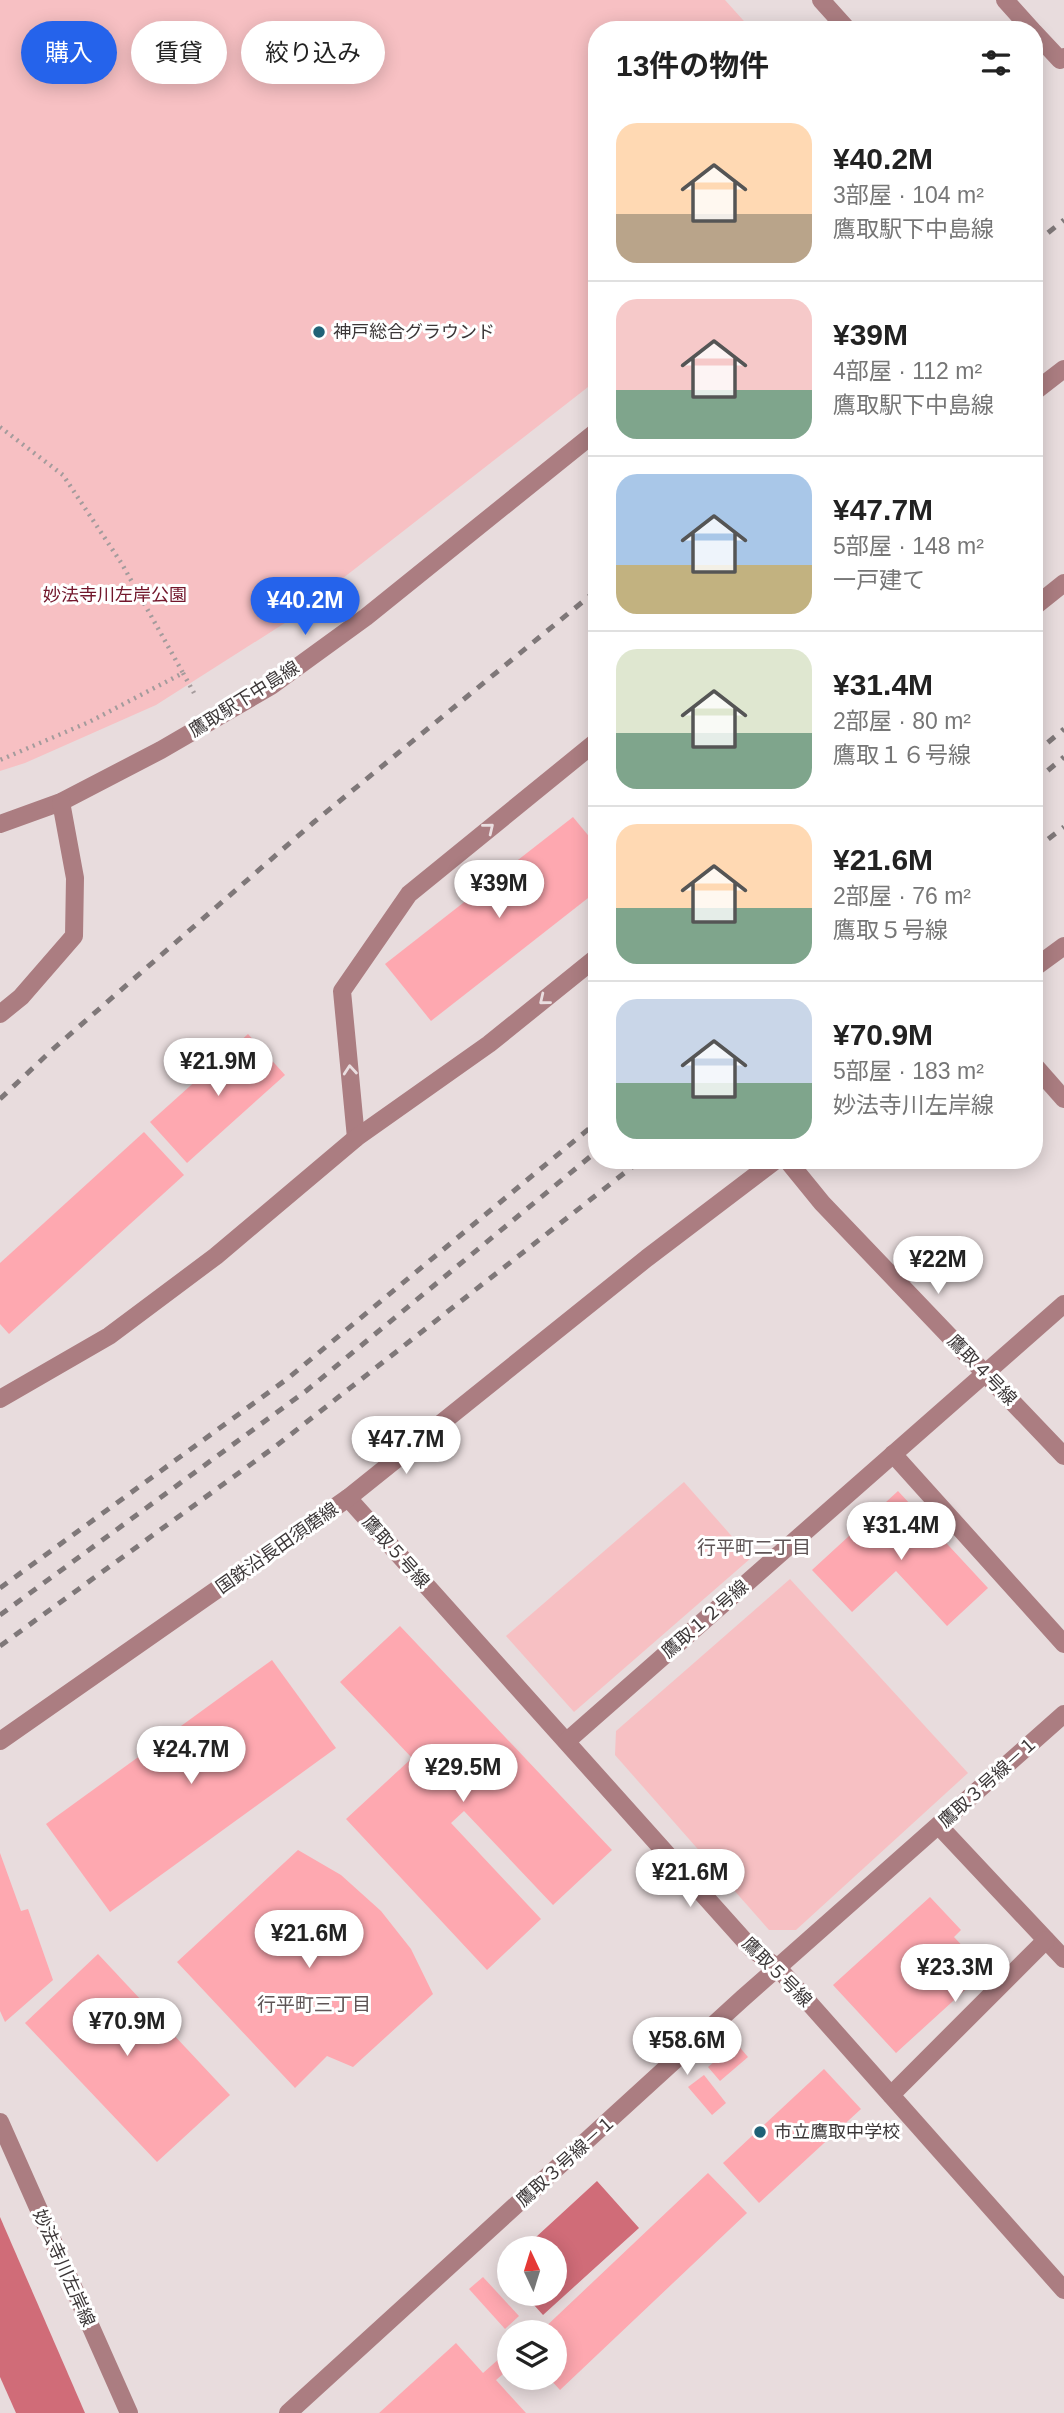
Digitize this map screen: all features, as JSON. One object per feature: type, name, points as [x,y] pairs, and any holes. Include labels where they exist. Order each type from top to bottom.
[{"type":"street","points":[[821,0],[840,21]]},
{"type":"street","points":[[1006,0],[1024,21]]},
{"type":"street","points":[[1043,42],[1060,60],[1064,57]]},
{"type":"street","points":[[1043,385],[1064,369]]},
{"type":"street","name":"鷹取駅下中島線","points":[[0,824],[61,802],[161,750],[271,686],[366,617],[588,438]]},
{"type":"street","points":[[1043,600],[1064,583]]},
{"type":"street","points":[[356,1138],[342,991],[409,894],[588,748]]},
{"type":"street","points":[[0,1014],[21,998],[74,936],[75,878],[61,802]]},
{"type":"street","points":[[1043,961],[1064,946]]},
{"type":"street","points":[[0,1399],[109,1336],[216,1256],[356,1138],[489,1044],[588,964]]},
{"type":"street","points":[[1043,1075],[1064,1099]]},
{"type":"street","name":"国鉄沿長田須磨線","points":[[0,1741],[348,1498],[647,1258],[764,1169]]},
{"type":"street","name":"鷹取４号線","points":[[794,1169],[822,1203],[1064,1456]]},
{"type":"street","name":"鷹取１２号線","points":[[566,1741],[1064,1304]]},
{"type":"street","points":[[893,1454],[1064,1644]]},
{"type":"street","name":"鷹取５号線","points":[[348,1498],[751,1948],[779,1969],[1064,2290]]},
{"type":"street","name":"鷹取３号線－１","points":[[300,2410],[743,1998],[779,1969],[1064,1714]]},
{"type":"street","points":[[939,1826],[1064,1959]]},
{"type":"street","points":[[891,2095],[1046,1940]]},
{"type":"street","name":"妙法寺川左岸線","points":[[0,2122],[129,2413]]},
{"type":"path","points":[[0,427],[64,475],[122,564],[194,693]]},
{"type":"path","points":[[0,760],[89,722],[183,673]]},
{"type":"green space","name":"神戸総合グラウンド","points":[[0,0],[725,0],[744,21],[588,21],[588,387],[288,621],[156,705],[25,763],[0,771]]},
{"type":"green space","points":[[684,1482],[751,1558],[574,1712],[506,1636]]},
{"type":"green space","points":[[790,1579],[968,1773],[796,1930],[769,1930],[615,1755],[616,1731]]},
{"type":"shaded area","points":[[597,2181],[639,2228],[567,2293],[567,2236],[537,2236]]},
{"type":"shaded area","points":[[0,2217],[85,2413],[16,2413],[0,2377]]},
{"type":"shaded area","points":[[535,2306],[553,2306],[543,2315]]},
{"type":"building","points":[[573,817],[588,835],[588,898],[431,1021],[385,964]]},
{"type":"building","points":[[248,1034],[285,1075],[187,1163],[150,1122]]},
{"type":"building","points":[[144,1132],[184,1175],[9,1334],[0,1324],[0,1263]]},
{"type":"building","points":[[898,1491],[988,1588],[947,1626],[896,1571],[852,1612],[812,1570]]},
{"type":"building","points":[[400,1626],[612,1850],[553,1905],[464,1811],[451,1823],[541,1919],[487,1970],[346,1819],[412,1758],[340,1682]]},
{"type":"building","points":[[272,1660],[336,1748],[110,1912],[46,1824]]},
{"type":"building","points":[[298,1850],[341,1875],[381,1911],[411,1949],[433,1994],[353,2067],[327,2056],[295,2088],[177,1962]]},
{"type":"building","points":[[0,1853],[21,1911],[28,1909],[53,1980],[5,2022],[0,2011]]},
{"type":"building","points":[[930,1897],[961,1930],[954,1937],[986,1971],[896,2053],[833,1985]]},
{"type":"building","points":[[98,1954],[230,2095],[157,2162],[25,2023]]},
{"type":"building","points":[[736,2043],[748,2057],[720,2081],[708,2067]]},
{"type":"building","points":[[824,2069],[861,2109],[759,2203],[723,2163]]},
{"type":"building","points":[[704,2075],[726,2103],[712,2115],[688,2087]]},
{"type":"building","points":[[708,2173],[747,2213],[567,2383],[567,2320],[553,2320]]},
{"type":"building","points":[[483,2277],[497,2292],[497,2306],[510,2306],[519,2316],[515,2320],[497,2320],[469,2289]]},
{"type":"building","points":[[456,2343],[483,2373],[497,2361],[497,2390],[505,2390],[526,2413],[379,2413]]},
{"type":"railway","points":[[1043,237],[1064,220]]},
{"type":"railway","points":[[0,1099],[52,1050],[314,822],[588,597]]},
{"type":"railway","points":[[1043,746],[1064,729]]},
{"type":"railway","points":[[1043,774],[1064,757]]},
{"type":"railway","points":[[1043,843],[1064,827]]},
{"type":"railway","points":[[0,1588],[287,1379],[588,1129]]},
{"type":"railway","points":[[0,1615],[306,1391],[588,1158]]},
{"type":"railway","points":[[0,1646],[276,1446],[630,1169]]},
{"type":"place","name":"神戸総合グラウンド","points":[[319,332]]},
{"type":"place","name":"市立鷹取中学校","points":[[760,2132]]},
{"type":"district","name":"行平町二丁目","points":[[754,1547]]},
{"type":"district","name":"行平町三丁目","points":[[314,2004]]},
{"type":"park label","name":"妙法寺川左岸公園","points":[[115,595]]}]
